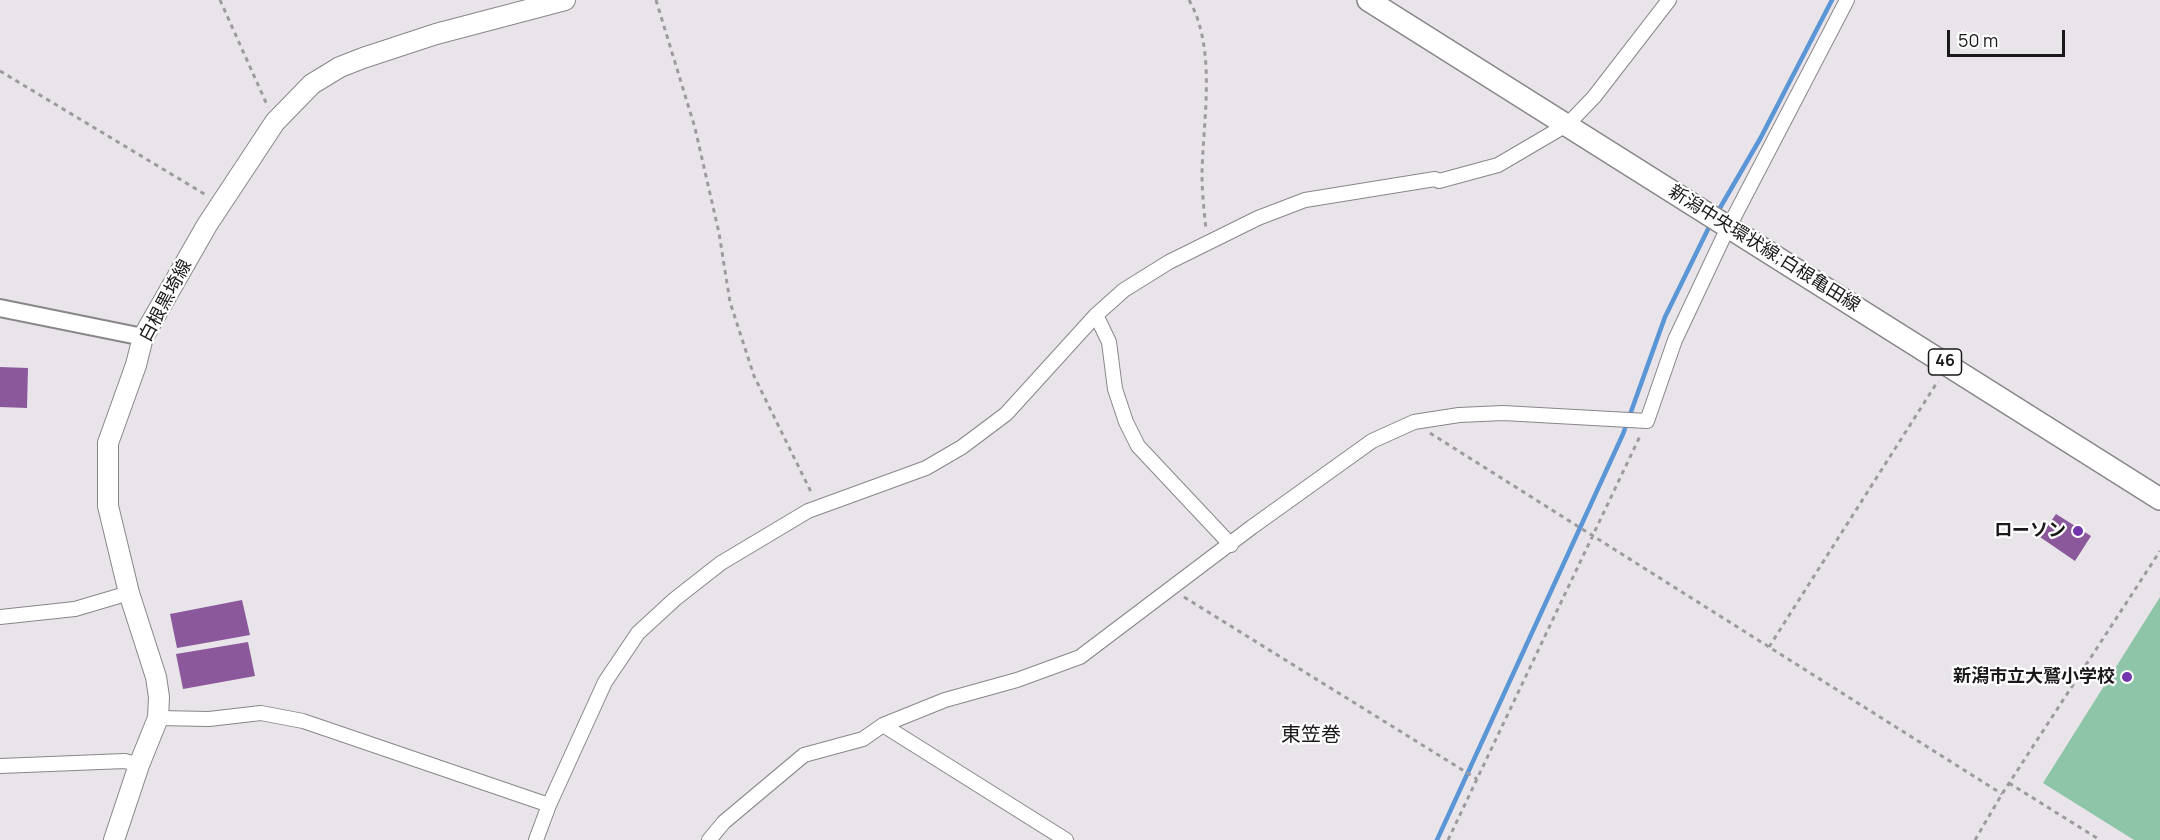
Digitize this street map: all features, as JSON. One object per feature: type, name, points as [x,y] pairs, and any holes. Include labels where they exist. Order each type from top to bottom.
[{"type":"main road","name":"白根黒埼線","points":[[114,840],[139,765],[158,718],[159,697],[156,677],[129,593],[108,506],[108,443],[136,365],[143,337],[207,225],[275,122],[312,84],[363,58],[436,34],[565,0]]},
{"type":"main road","name":"新潟中央環状線;白根亀田線","points":[[1368,0],[2160,499]]},
{"type":"street","points":[[536,840],[549,805],[605,682],[638,633],[675,599],[721,563],[808,511],[926,468],[962,447],[1006,414],[1096,315],[1124,290],[1169,262],[1258,218],[1305,200],[1435,179],[1439,181],[1498,165],[1568,124],[1594,97],[1669,0]]},
{"type":"street","points":[[709,840],[724,822],[804,755],[862,739],[883,725],[945,700],[1017,680],[1080,657],[1371,441],[1414,422],[1459,415],[1503,413],[1647,422],[1675,340],[1728,228],[1847,0]]},
{"type":"street","points":[[0,308],[143,337]]},
{"type":"street","points":[[1096,315],[1109,342],[1115,389],[1126,422],[1138,446],[1231,545]]},
{"type":"street","points":[[0,617],[75,609],[129,593]]},
{"type":"street","points":[[158,718],[209,719],[261,713],[303,721],[549,805]]},
{"type":"street","points":[[883,725],[1066,840]]},
{"type":"street","points":[[0,766],[125,761],[139,765]]},
{"type":"path","points":[[220,0],[275,122]]},
{"type":"path","points":[[656,0],[695,128],[719,233],[730,302],[754,376],[818,507]]},
{"type":"path","points":[[1190,0],[1197,13],[1207,66],[1202,176],[1208,243]]},
{"type":"path","points":[[0,71],[221,204]]},
{"type":"path","points":[[1769,647],[1948,364]]},
{"type":"path","points":[[1414,422],[2002,795]]},
{"type":"path","points":[[1448,840],[1647,422]]},
{"type":"path","points":[[1975,840],[2009,783],[2160,551]]},
{"type":"path","points":[[1173,588],[1185,598],[1477,779]]},
{"type":"path","points":[[2009,783],[2100,840]]},
{"type":"green space","name":"新潟市立大鷲小学校","points":[[2160,597],[2160,840],[2134,840],[2043,783]]},
{"type":"building","points":[[0,367],[28,368],[27,408],[0,407]]},
{"type":"building","points":[[2056,514],[2091,536],[2075,561],[2040,537]]},
{"type":"building","points":[[242,600],[250,635],[177,648],[170,614]]},
{"type":"building","points":[[248,642],[255,676],[183,689],[176,654]]},
{"type":"waterway","points":[[1717,213],[1760,139],[1832,0]]},
{"type":"waterway","points":[[1437,840],[1623,434],[1665,317],[1711,223]]},
{"type":"place","name":"ローソン","points":[[2078,531]]},
{"type":"place","name":"新潟市立大鷲小学校","points":[[2127,677]]},
{"type":"district","name":"東笠巻","points":[[1311,735]]}]
